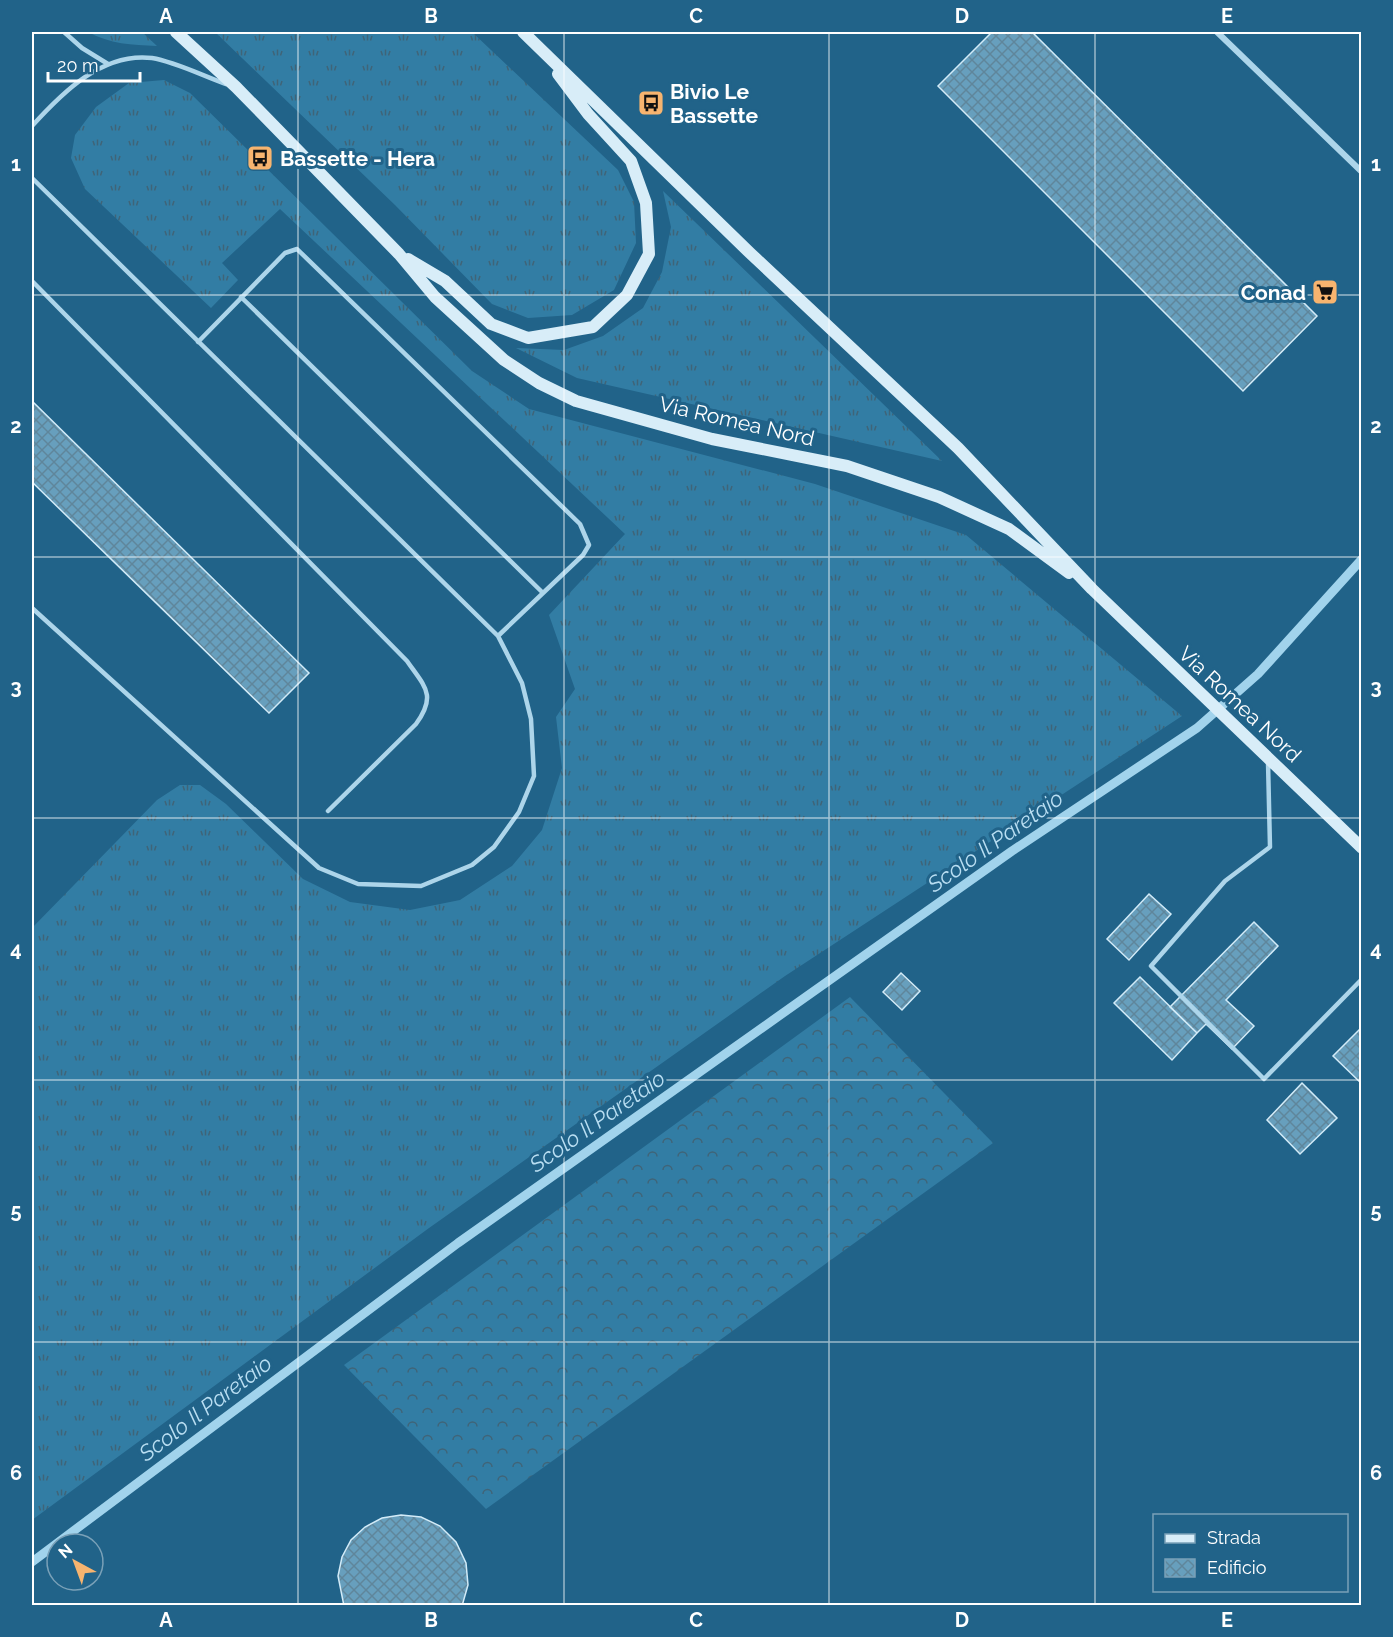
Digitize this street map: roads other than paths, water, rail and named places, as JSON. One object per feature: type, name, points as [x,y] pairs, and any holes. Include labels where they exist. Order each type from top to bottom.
[{"type":"main road","name":"Via Romea Nord","points":[[176,32],[236,87],[399,254],[435,297],[504,360],[539,383],[576,401],[712,439],[847,466],[939,497],[1009,529],[1092,589]]},
{"type":"main road","name":"Via Romea Nord","points":[[523,32],[750,254],[958,448],[1092,589],[1362,848]]},
{"type":"main road","name":"Via Romea Nord","points":[[399,254],[445,281],[491,324],[528,338],[592,327],[627,295],[649,254],[646,203],[631,161],[588,114],[534,43]]},
{"type":"street","points":[[1216,32],[1362,172]]},
{"type":"lane","points":[[64,32],[82,48],[108,64]]},
{"type":"lane","points":[[32,126],[57,99],[108,64],[124,59],[152,58],[236,87]]},
{"type":"lane","points":[[32,178],[498,636],[522,683],[531,719],[534,776],[519,812],[494,847],[472,865],[421,886],[358,884],[319,868],[32,608]]},
{"type":"lane","points":[[198,342],[285,253],[297,249],[580,524],[589,545],[583,555],[498,636]]},
{"type":"lane","points":[[32,280],[407,661],[426,688],[427,709],[416,724],[328,811]]},
{"type":"lane","points":[[242,297],[543,593]]},
{"type":"lane","points":[[1268,757],[1270,847],[1224,881],[1151,966],[1264,1078],[1362,979]]},
{"type":"waterway","name":"Scolo Il Paretaio","points":[[32,1562],[458,1243],[1012,851],[1197,728],[1258,674],[1362,559]]},
{"type":"place","name":"Bivio Le Bassette","points":[[651,103]]},
{"type":"place","name":"Bassette - Hera","points":[[260,158]]},
{"type":"place","name":"Conad","points":[[1325,292]]}]
